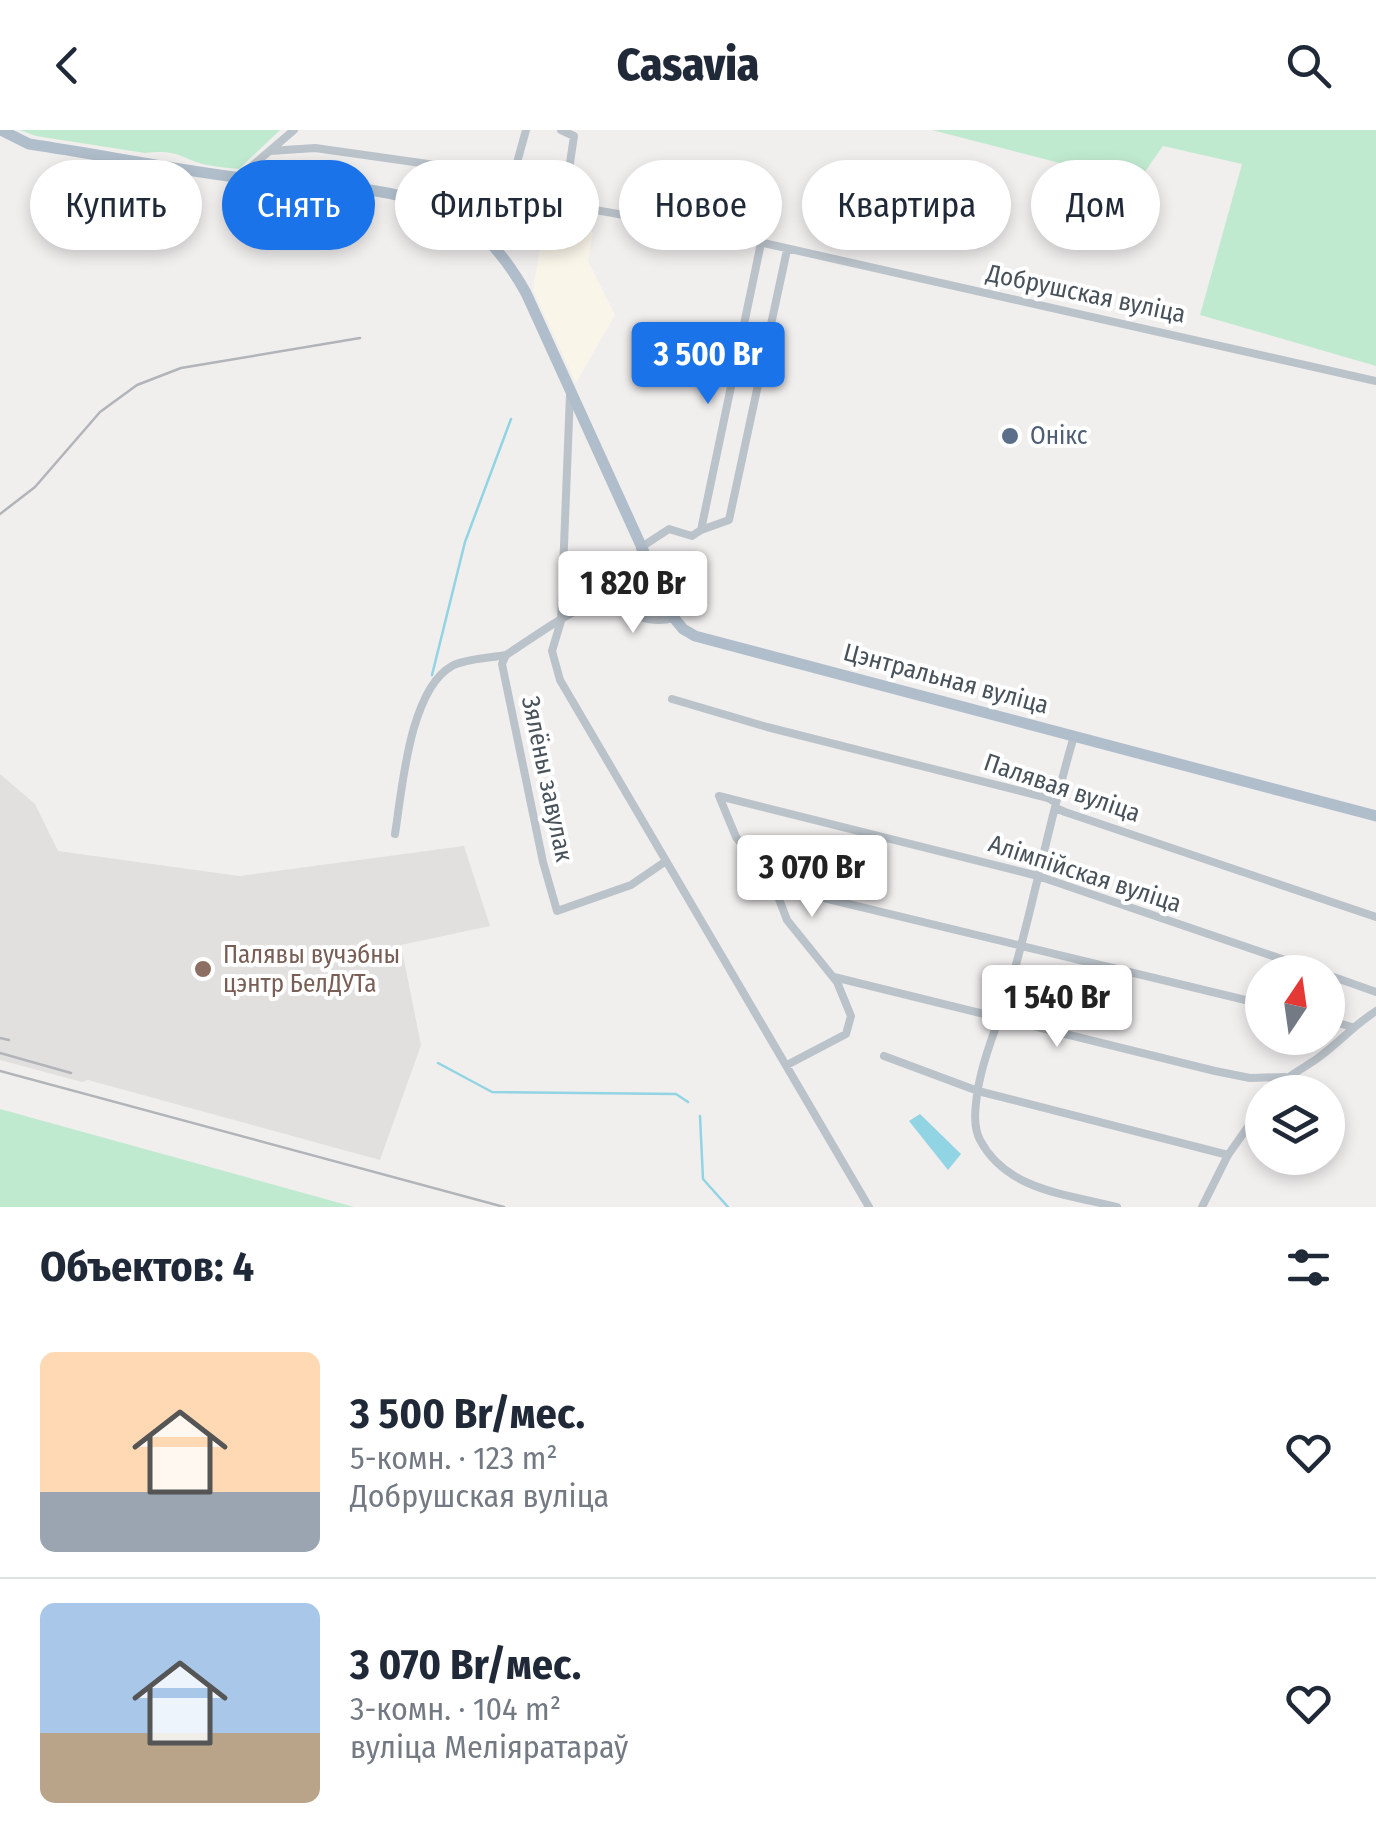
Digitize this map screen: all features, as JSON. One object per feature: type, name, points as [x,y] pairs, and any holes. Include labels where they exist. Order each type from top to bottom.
[{"type":"main road","points":[[1,130],[30,144],[222,174]]},
{"type":"main road","points":[[496,250],[514,272],[570,386],[602,466],[674,618]]},
{"type":"main road","name":"Цэнтральная вуліца","points":[[674,618],[695,636],[731,647],[1376,816]]},
{"type":"street","points":[[259,160],[294,130]]},
{"type":"street","points":[[518,160],[526,130]]},
{"type":"street","points":[[560,130],[574,136],[570,160]]},
{"type":"street","points":[[270,151],[315,148],[400,160]]},
{"type":"street","name":"Добрушская вуліца","points":[[782,248],[1376,380]]},
{"type":"street","points":[[701,530],[759,250]]},
{"type":"street","points":[[640,548],[669,529],[692,536],[729,520],[787,250]]},
{"type":"street","points":[[570,386],[561,622],[552,651],[560,680],[870,1207]]},
{"type":"street","points":[[394,834],[413,730],[432,686],[452,666],[506,655],[574,610],[592,606],[658,623],[674,618]]},
{"type":"street","name":"Зялёны завулак","points":[[506,655],[502,673],[557,911],[632,885],[666,860]]},
{"type":"street","name":"Палявая вуліца","points":[[672,699],[1054,802],[1064,812],[1376,917]]},
{"type":"street","points":[[1074,736],[1054,802],[1022,946],[978,1091],[976,1125],[978,1137],[1013,1178],[1118,1207]]},
{"type":"street","name":"Алімпійская вуліца","points":[[774,886],[736,837],[718,796],[1038,876],[1270,955]]},
{"type":"street","points":[[774,886],[787,920],[834,977],[851,1016],[846,1034],[787,1065]]},
{"type":"street","points":[[774,886],[1245,1000]]},
{"type":"street","points":[[834,977],[1245,1077]]},
{"type":"street","points":[[1345,981],[1376,992]]},
{"type":"street","points":[[1288,1075],[1321,1056],[1352,1027],[1376,1012]]},
{"type":"street","points":[[1345,1025],[1352,1027]]},
{"type":"street","points":[[884,1056],[978,1091],[1228,1155]]},
{"type":"street","points":[[1202,1207],[1245,1131]]},
{"type":"shaded area","points":[[540,250],[590,250],[588,261],[615,315],[576,383],[533,290]]},
{"type":"shaded area","name":"Палявы вучэбны цэнтр БелДУТа","points":[[0,774],[35,804],[58,851],[239,876],[464,846],[490,926],[401,945],[421,1045],[380,1160],[88,1080],[82,1082],[0,1060]]},
{"type":"green space","points":[[20,130],[280,130],[248,160],[222,160],[222,167],[172,153],[145,153],[36,136]]},
{"type":"green space","points":[[932,130],[1376,130],[1376,366],[1200,315],[1242,164],[1163,146],[1153,160],[1048,160]]},
{"type":"green space","points":[[0,1109],[354,1207],[0,1207]]},
{"type":"water","points":[[920,1114],[961,1154],[948,1170],[909,1121]]},
{"type":"waterway","points":[[432,675],[465,542],[511,419]]},
{"type":"waterway","points":[[438,1063],[492,1092],[676,1094],[688,1102]]},
{"type":"waterway","points":[[700,1116],[703,1179],[728,1207]]},
{"type":"railway","points":[[0,514],[35,487],[100,412],[137,385],[181,368],[360,338]]},
{"type":"railway","points":[[0,1038],[9,1040]]},
{"type":"railway","points":[[0,1053],[71,1073]]},
{"type":"railway","points":[[0,1071],[504,1207]]},
{"type":"place","name":"Онікс","points":[[1010,436]]},
{"type":"place","name":"Палявы вучэбны цэнтр БелДУТа","points":[[203,969]]}]
